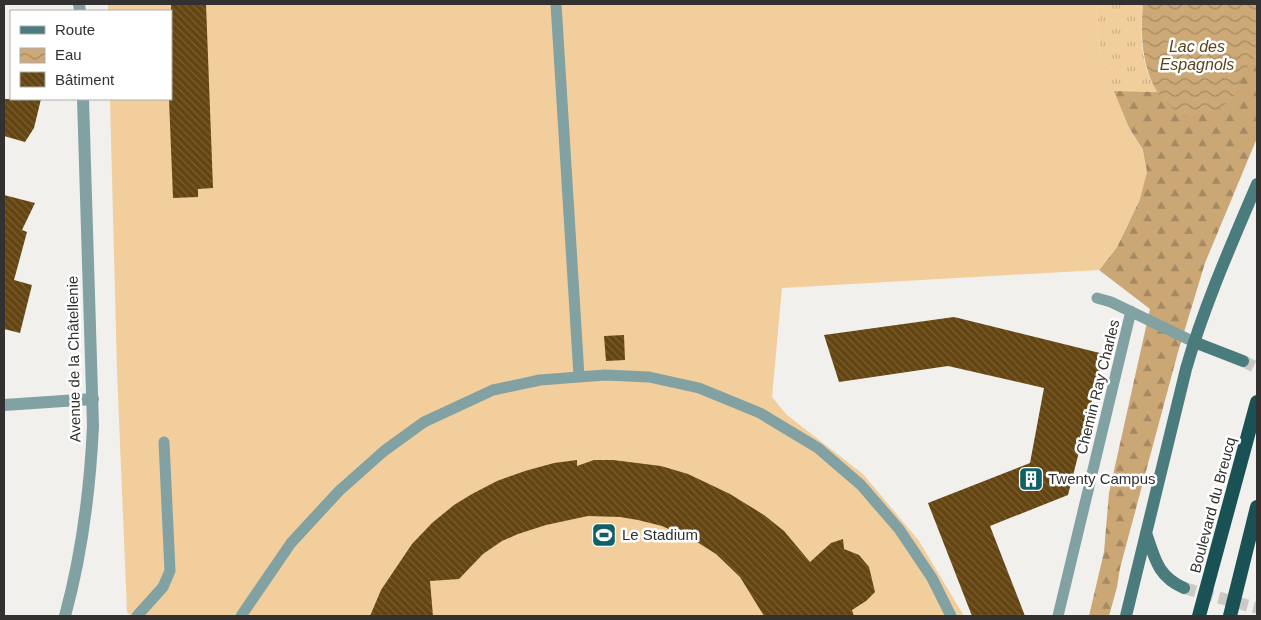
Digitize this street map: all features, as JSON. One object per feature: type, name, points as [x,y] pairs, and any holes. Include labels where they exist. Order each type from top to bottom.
[{"type":"highway","name":"Boulevard du Breucq","points":[[1199,616],[1257,402]]},
{"type":"highway","points":[[1230,616],[1257,507]]},
{"type":"main road","points":[[1126,616],[1194,342],[1209,299],[1257,184]]},
{"type":"main road","points":[[1194,342],[1243,361]]},
{"type":"main road","points":[[1146,533],[1156,562],[1163,574],[1172,583],[1184,588]]},
{"type":"street","name":"Avenue de la Châtellenie","points":[[65,616],[84,527],[92,449],[93,399],[83,100]]},
{"type":"street","points":[[4,405],[93,399]]},
{"type":"lane","points":[[556,4],[579,376]]},
{"type":"lane","name":"Chemin Ray Charles","points":[[1097,298],[1131,311],[1194,342]]},
{"type":"lane","name":"Chemin Ray Charles","points":[[1058,616],[1131,311]]},
{"type":"lane","points":[[241,616],[291,543],[338,491],[384,451],[424,422],[493,390],[540,380],[605,375],[650,377],[699,388],[760,413],[818,448],[861,485],[900,529],[932,578],[951,616]]},
{"type":"lane","points":[[137,616],[163,587],[170,571],[164,442]]},
{"type":"green space","name":"Le Stadium","points":[[108,4],[1098,4],[1097,29],[1101,59],[1129,128],[1143,150],[1147,172],[1140,199],[1117,247],[1099,270],[782,288],[772,397],[787,415],[863,474],[919,541],[964,616],[131,616],[127,612],[117,371],[110,100],[172,100],[172,10],[108,10]]},
{"type":"green space","points":[[1098,4],[1143,4],[1142,38],[1145,61],[1152,82],[1158,92],[1113,91],[1101,59],[1097,29]]},
{"type":"green space","points":[[1257,55],[1257,138],[1205,263],[1178,352],[1109,616],[1089,616],[1104,552],[1109,493],[1150,309],[1099,270],[1117,247],[1140,199],[1143,150],[1129,128],[1113,91],[1158,92],[1169,106],[1176,110],[1234,94],[1247,65]]},
{"type":"water","name":"Lac des Espagnols","points":[[1143,4],[1257,4],[1257,55],[1247,68],[1235,93],[1226,104],[1205,113],[1183,116],[1164,101],[1151,80],[1144,55]]},
{"type":"building","points":[[171,4],[206,4],[213,188],[198,189],[198,197],[173,198],[169,100],[172,100]]},
{"type":"building","points":[[4,99],[41,100],[34,128],[25,142],[4,136]]},
{"type":"building","points":[[4,195],[35,203],[22,230],[27,232],[14,280],[32,285],[20,333],[4,329]]},
{"type":"building","name":"Twenty Campus","points":[[954,317],[1104,354],[1068,495],[990,526],[1025,616],[972,616],[928,503],[1030,463],[1044,388],[948,366],[839,382],[824,335]]},
{"type":"building","points":[[624,335],[625,360],[606,361],[604,336]]},
{"type":"building","points":[[577,460],[577,466],[594,460],[613,460],[661,466],[688,474],[730,494],[764,515],[784,531],[810,562],[831,543],[843,539],[844,549],[859,555],[869,567],[875,592],[866,601],[852,610],[854,616],[764,616],[740,577],[716,554],[697,542],[662,526],[638,520],[620,517],[588,516],[546,525],[518,534],[502,541],[483,554],[459,579],[430,581],[433,616],[370,616],[381,590],[412,544],[432,523],[454,505],[497,481],[554,463]]},
{"type":"tunnel","points":[[1243,361],[1257,368]]},
{"type":"tunnel","points":[[1184,588],[1257,608]]},
{"type":"place","name":"Twenty Campus","points":[[1031,479]]},
{"type":"place","name":"Le Stadium","points":[[604,535]]}]
